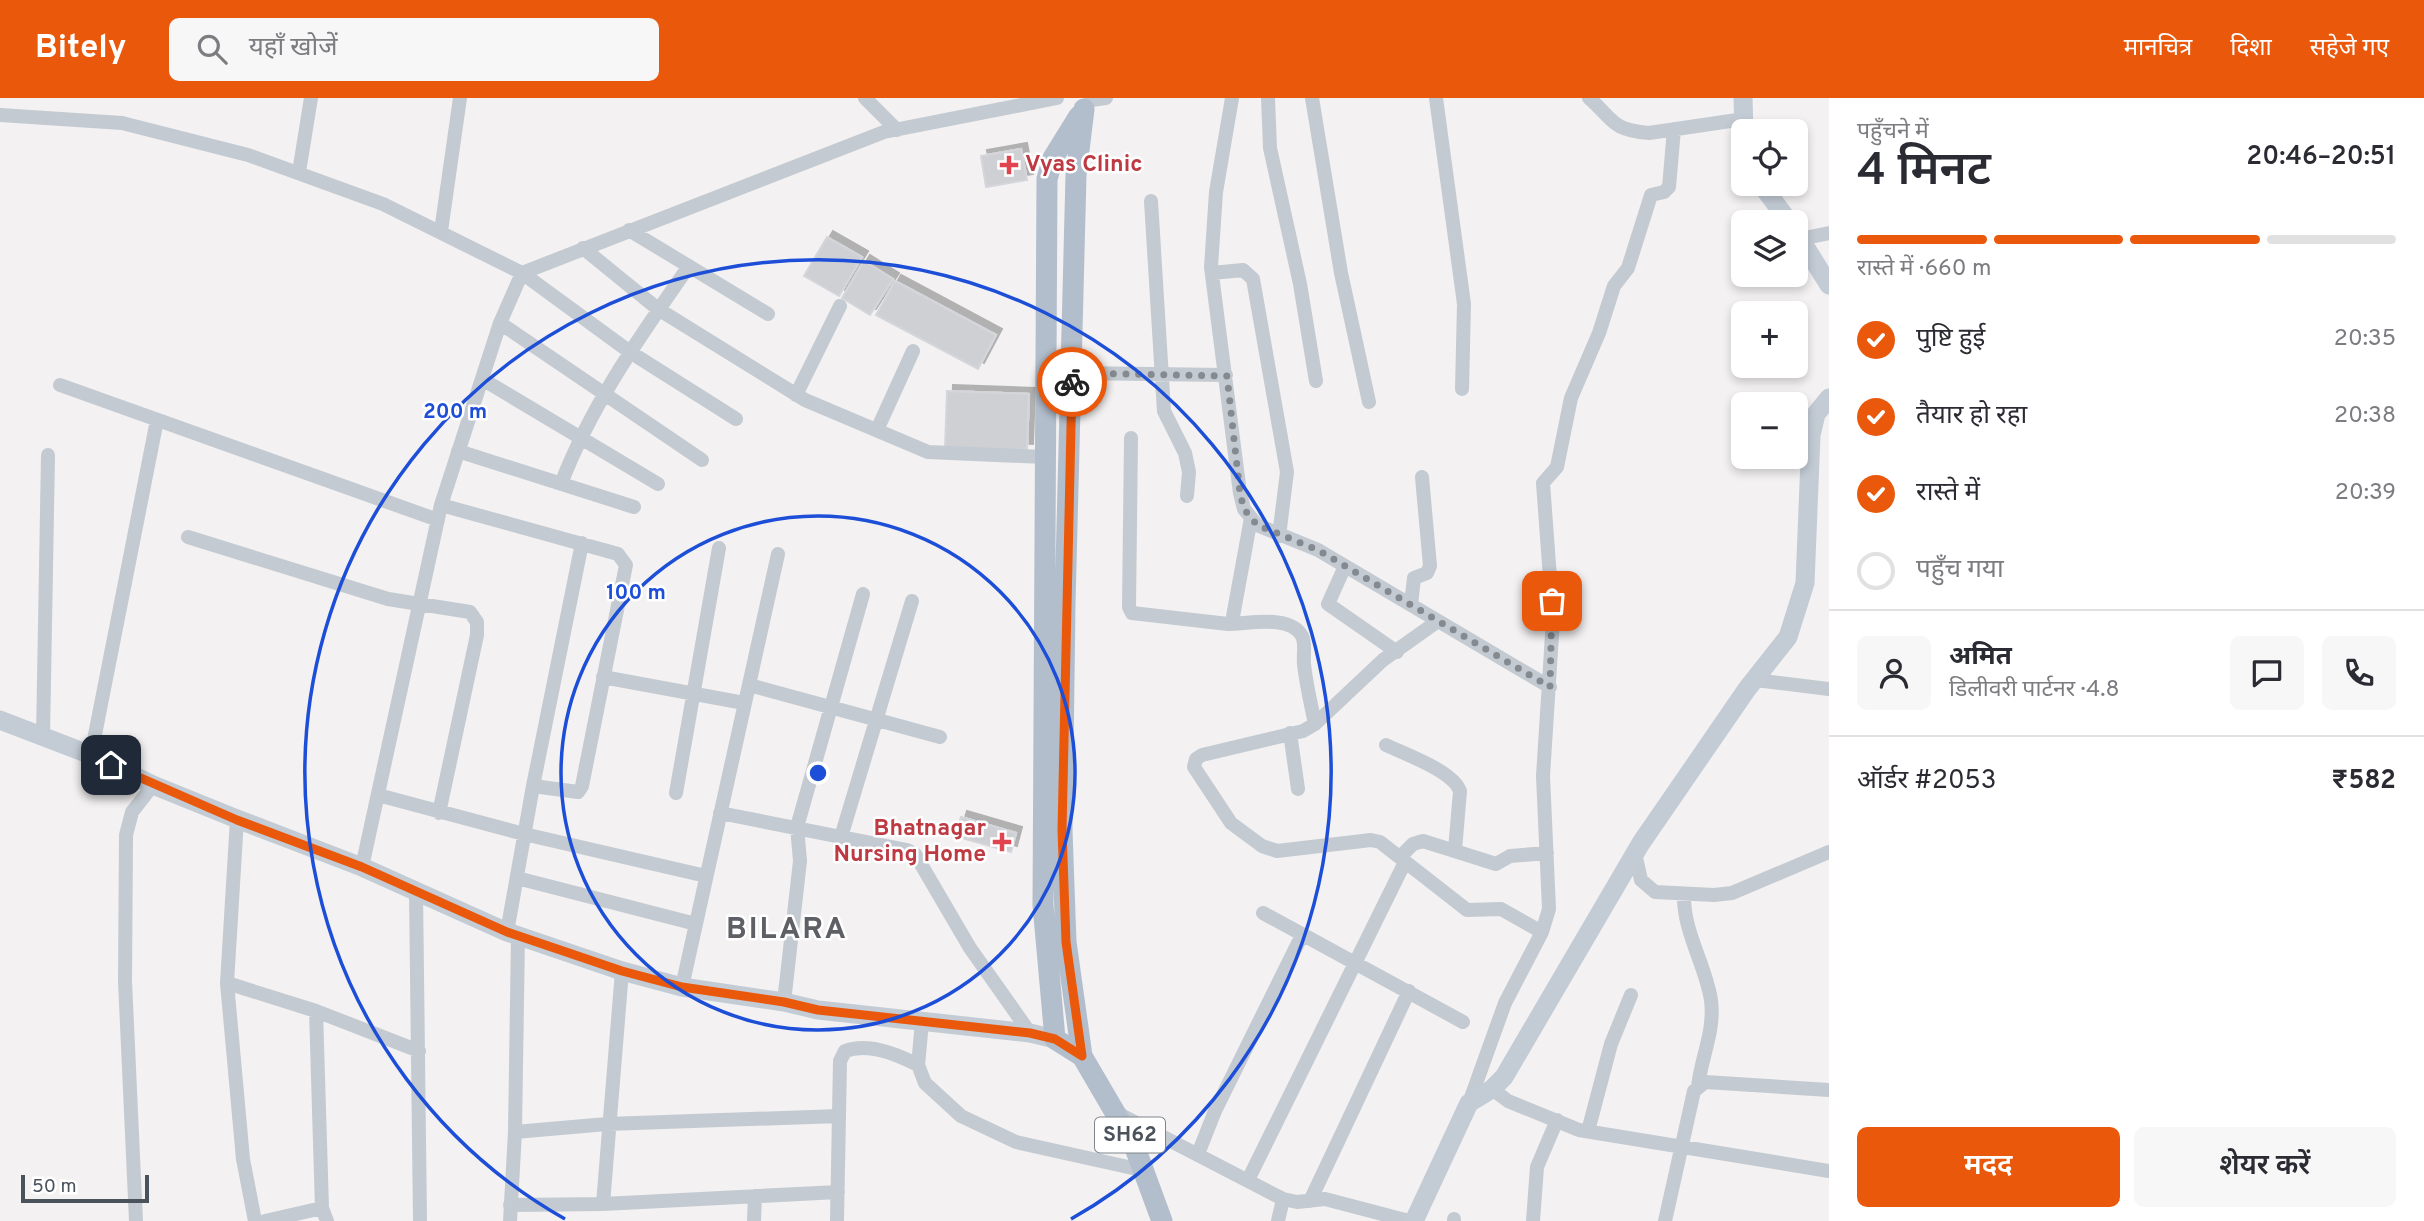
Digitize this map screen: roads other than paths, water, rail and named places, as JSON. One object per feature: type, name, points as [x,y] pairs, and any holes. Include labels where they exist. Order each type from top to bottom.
[{"type":"main road","name":"SH62","points":[[1094,101],[1076,175],[1062,830],[1066,942],[1082,1056],[1117,1112],[1146,1171],[1162,1221]]},
{"type":"main road","points":[[1082,1056],[1055,1039],[1043,905],[1047,179],[1053,158],[1094,101]]},
{"type":"street","points":[[299,172],[311,98]]},
{"type":"street","points":[[441,231],[460,98]]},
{"type":"street","points":[[865,98],[897,130]]},
{"type":"street","points":[[362,867],[439,513],[500,323],[522,273],[897,130],[1057,98]]},
{"type":"street","points":[[1232,98],[1216,192],[1212,274],[1240,493],[1251,518],[1257,525],[1279,536],[1318,550],[1550,687]]},
{"type":"street","points":[[1268,98],[1270,148],[1300,284],[1316,381]]},
{"type":"street","points":[[1312,98],[1341,273],[1369,402]]},
{"type":"street","points":[[1436,98],[1464,304],[1462,389]]},
{"type":"street","points":[[1589,98],[1606,118],[1621,128],[1649,133],[1731,126]]},
{"type":"street","points":[[1743,98],[1744,119]]},
{"type":"street","points":[[0,115],[122,123],[248,155],[383,204],[522,273],[630,352],[737,419]]},
{"type":"street","points":[[1117,1112],[1283,1199],[1325,1199],[1412,1221],[1469,1103],[1505,1003],[1542,932],[1549,909],[1543,776],[1553,619],[1543,483],[1557,467],[1571,398],[1599,333],[1614,286],[1628,268],[1651,195],[1668,191],[1674,129]]},
{"type":"street","points":[[1151,201],[1166,421],[1185,453],[1189,471],[1187,496]]},
{"type":"street","points":[[629,230],[768,314]]},
{"type":"street","points":[[1808,232],[1829,233]]},
{"type":"street","points":[[583,248],[658,309],[796,395],[928,452],[1044,457]]},
{"type":"street","points":[[1808,252],[1829,285]]},
{"type":"street","points":[[561,484],[579,437],[630,352],[689,266]]},
{"type":"street","points":[[1212,274],[1244,270],[1253,279],[1287,471],[1279,536]]},
{"type":"street","points":[[796,395],[840,306]]},
{"type":"street","points":[[500,323],[702,460]]},
{"type":"street","points":[[877,430],[914,351]]},
{"type":"street","points":[[1072,373],[1227,376]]},
{"type":"street","points":[[482,379],[658,484]]},
{"type":"street","points":[[60,385],[157,420],[439,513],[582,543],[618,554],[626,565],[578,792],[533,786]]},
{"type":"street","points":[[1469,1103],[1492,1088],[1510,1066],[1635,853],[1788,637],[1805,583],[1811,435],[1816,414],[1829,398]]},
{"type":"street","points":[[91,755],[157,420]]},
{"type":"street","points":[[1131,438],[1129,607],[1132,613],[1228,624],[1274,622],[1293,627],[1303,637],[1304,664],[1315,724]]},
{"type":"street","points":[[458,451],[634,507]]},
{"type":"street","points":[[43,737],[48,455]]},
{"type":"street","points":[[1411,605],[1413,578],[1427,573],[1430,566],[1422,477]]},
{"type":"street","points":[[1228,624],[1234,617],[1251,518]]},
{"type":"street","points":[[188,537],[388,599],[421,602],[470,612],[477,622],[477,635],[439,813]]},
{"type":"street","points":[[510,1221],[515,1132],[513,934],[517,878],[582,543]]},
{"type":"street","points":[[676,793],[719,548]]},
{"type":"street","points":[[682,987],[778,554]]},
{"type":"street","points":[[1345,566],[1328,604],[1397,652]]},
{"type":"street","points":[[784,1002],[800,861],[797,827],[863,594]]},
{"type":"street","points":[[841,837],[874,719],[912,601]]},
{"type":"street","points":[[1437,621],[1383,660],[1315,724],[1202,755],[1196,759],[1194,767],[1231,823],[1244,836],[1277,851],[1371,840],[1389,847],[1467,910],[1501,909],[1542,932]]},
{"type":"street","points":[[603,677],[744,703]]},
{"type":"street","points":[[1755,680],[1829,690]]},
{"type":"street","points":[[748,685],[940,737]]},
{"type":"street","points":[[0,720],[91,755],[153,785],[237,820],[362,867],[513,934],[622,971],[682,987],[784,1002],[818,1010],[1030,1033],[1055,1039]]},
{"type":"street","points":[[1290,733],[1298,789]]},
{"type":"street","points":[[1386,745],[1458,784],[1460,792],[1455,849]]},
{"type":"street","points":[[136,1221],[125,981],[126,835],[132,812],[153,785]]},
{"type":"street","points":[[378,795],[524,834],[706,876]]},
{"type":"street","points":[[720,813],[907,849],[915,854],[970,948],[1030,1033]]},
{"type":"street","points":[[237,820],[227,983],[243,1159],[254,1221]]},
{"type":"street","points":[[1248,1180],[1413,844],[1423,841],[1496,864],[1510,856],[1546,853]]},
{"type":"street","points":[[1635,853],[1646,886],[1655,892],[1684,894],[1732,893],[1829,852]]},
{"type":"street","points":[[517,878],[696,924]]},
{"type":"street","points":[[416,892],[420,1221]]},
{"type":"street","points":[[1684,894],[1683,915],[1711,1002],[1710,1037],[1698,1087]]},
{"type":"street","points":[[1263,913],[1463,1022]]},
{"type":"street","points":[[1198,1154],[1215,1111],[1302,935]]},
{"type":"street","points":[[603,1204],[607,1124],[622,971]]},
{"type":"street","points":[[227,983],[316,1011],[419,1051]]},
{"type":"street","points":[[1310,1201],[1409,991]]},
{"type":"street","points":[[1588,1131],[1607,1056],[1631,995]]},
{"type":"street","points":[[265,1221],[325,1215],[316,1011]]},
{"type":"street","points":[[922,1021],[918,1065],[925,1083],[961,1116],[1016,1142],[1051,1153],[1146,1171]]},
{"type":"street","points":[[837,1221],[840,1061],[845,1051],[855,1047],[869,1049],[898,1055],[918,1065]]},
{"type":"street","points":[[1665,1221],[1694,1091],[1698,1087],[1705,1082],[1829,1090]]},
{"type":"street","points":[[1492,1088],[1508,1101],[1588,1131],[1829,1171]]},
{"type":"street","points":[[515,1132],[607,1124],[839,1116]]},
{"type":"street","points":[[1533,1221],[1536,1167],[1557,1120]]},
{"type":"street","points":[[510,1205],[603,1204],[838,1192]]},
{"type":"street","points":[[754,1221],[755,1196]]},
{"type":"street","points":[[1278,1221],[1283,1199]]},
{"type":"place","name":"Vyas Clinic","points":[[1009,165]]},
{"type":"place","name":"Bhatnagar Nursing Home","points":[[1002,842]]},
{"type":"district","name":"BILARA","points":[[787,930]]}]
